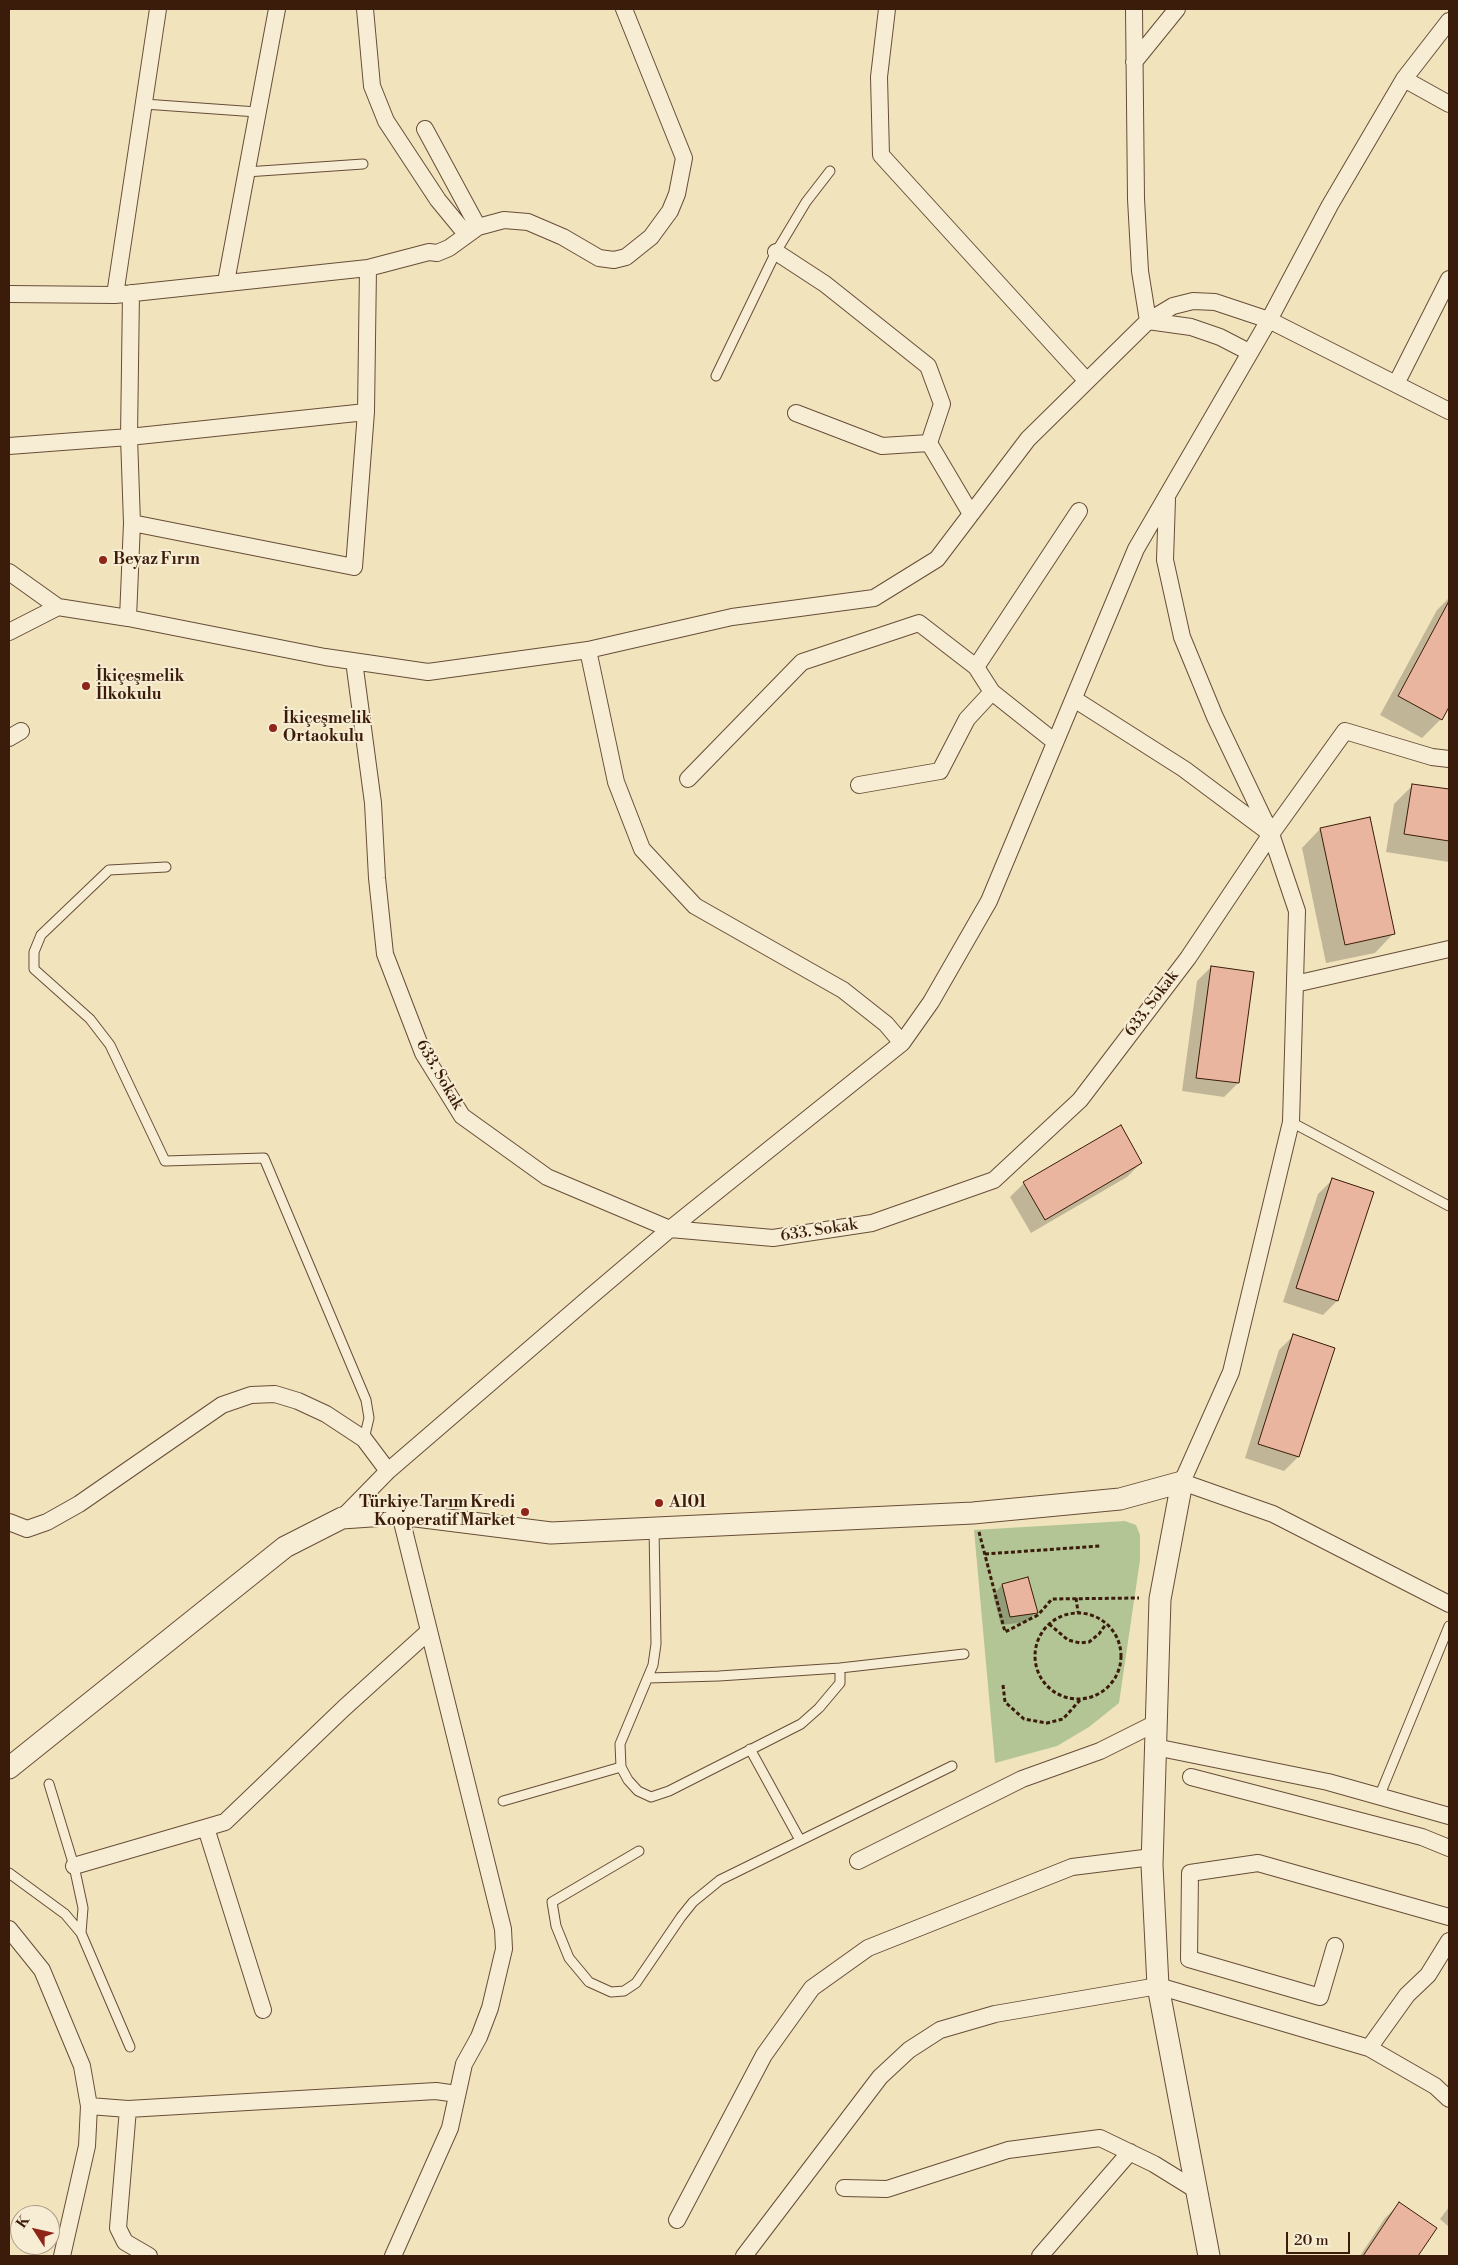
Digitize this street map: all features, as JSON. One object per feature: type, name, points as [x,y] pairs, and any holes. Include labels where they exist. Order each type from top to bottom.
[{"type":"street","points":[[128,618],[132,523],[123,294],[144,104],[158,9]]},
{"type":"street","points":[[226,282],[277,9]]},
{"type":"street","points":[[365,9],[372,86],[386,121],[438,200],[472,230]]},
{"type":"street","points":[[9,294],[123,294],[368,268],[429,252],[437,253],[449,248],[472,230],[504,220],[528,222],[563,237],[599,258],[614,260],[626,257],[639,248],[661,224],[677,194],[684,158],[624,9]]},
{"type":"street","points":[[887,9],[879,77],[881,155],[1086,380]]},
{"type":"street","points":[[1134,9],[1136,199],[1140,271],[1148,321]]},
{"type":"street","points":[[1134,62],[1176,9]]},
{"type":"street","points":[[9,1768],[285,1547],[342,1518],[388,1471],[670,1229],[902,1043],[931,1002],[989,901],[1136,549],[1249,352],[1270,320],[1330,205],[1404,79],[1449,21]]},
{"type":"street","points":[[1404,79],[1449,104]]},
{"type":"street","points":[[425,129],[472,230]]},
{"type":"street","points":[[776,252],[825,284],[928,366],[942,404],[929,443],[971,514]]},
{"type":"street","points":[[132,523],[354,567],[366,412],[368,268]]},
{"type":"street","points":[[1396,384],[1449,279]]},
{"type":"street","points":[[9,572],[58,607],[128,618],[354,661],[428,672],[588,650],[732,616],[874,598],[937,559],[1028,439],[1148,321],[1173,306],[1193,301],[1214,302],[1270,320],[1449,411]]},
{"type":"street","points":[[1148,321],[1191,327],[1220,337],[1249,352]]},
{"type":"street","points":[[9,446],[130,437],[366,412]]},
{"type":"street","points":[[796,413],[882,446],[929,443]]},
{"type":"street","points":[[1167,496],[1165,560],[1182,637],[1215,717],[1271,834],[1297,911],[1291,1122],[1231,1372],[1182,1482],[1160,1599],[1152,1857],[1158,1986],[1209,2256]]},
{"type":"street","points":[[976,667],[1079,511]]},
{"type":"street","points":[[9,632],[58,607]]},
{"type":"street","points":[[688,779],[802,662],[919,623],[976,667],[992,692],[1055,742]]},
{"type":"street","points":[[588,650],[616,782],[642,849],[695,906],[843,990],[886,1024],[902,1043]]},
{"type":"street","name":"633. Sokak","points":[[354,661],[373,803],[377,878],[385,954],[423,1053],[462,1116],[547,1176],[670,1229],[773,1238],[872,1223],[994,1180],[1080,1100],[1188,958],[1271,834],[1345,731],[1432,757],[1449,759]]},
{"type":"street","points":[[859,784],[940,771],[967,719],[992,692]]},
{"type":"street","points":[[1074,699],[1184,769],[1271,834]]},
{"type":"street","points":[[1296,984],[1449,949]]},
{"type":"street","points":[[9,1522],[27,1529],[47,1522],[79,1504],[222,1405],[251,1395],[274,1394],[298,1401],[326,1414],[364,1439],[388,1471]]},
{"type":"street","points":[[342,1518],[400,1514],[551,1533],[973,1513],[1120,1499],[1182,1482],[1273,1514],[1449,1604]]},
{"type":"street","points":[[393,2256],[450,2128],[464,2064],[478,2037],[499,1979],[504,1949],[503,1929],[400,1514]]},
{"type":"street","points":[[74,1866],[225,1822],[344,1708],[428,1632]]},
{"type":"street","points":[[858,1861],[1022,1779],[1100,1751],[1156,1723]]},
{"type":"street","points":[[1155,1747],[1328,1782],[1449,1816]]},
{"type":"street","points":[[1191,1777],[1422,1837],[1449,1848]]},
{"type":"street","points":[[206,1828],[264,2010]]},
{"type":"street","points":[[677,2220],[764,2055],[812,1988],[868,1948],[1072,1868],[1152,1857]]},
{"type":"street","points":[[1335,1946],[1320,1997],[1188,1959],[1190,1872],[1258,1863],[1449,1917]]},
{"type":"street","points":[[9,1930],[42,1970],[82,2066],[89,2106],[87,2146],[62,2256]]},
{"type":"street","points":[[1369,2048],[1407,1995],[1428,1975],[1449,1941]]},
{"type":"street","points":[[744,2256],[880,2076],[909,2050],[940,2030],[995,2014],[1158,1986],[1369,2048],[1436,2086],[1449,2099]]},
{"type":"street","points":[[89,2106],[128,2109],[436,2091],[457,2094]]},
{"type":"street","points":[[128,2109],[118,2228],[126,2242],[150,2256]]},
{"type":"street","points":[[844,2188],[888,2189],[1008,2150],[1100,2138],[1130,2152],[1196,2190]]},
{"type":"street","points":[[1040,2256],[1130,2152]]},
{"type":"lane","points":[[144,104],[257,112]]},
{"type":"lane","points":[[246,172],[363,164]]},
{"type":"lane","points":[[716,376],[776,252],[806,202],[830,171]]},
{"type":"lane","points":[[166,867],[109,870],[41,935],[34,952],[34,969],[90,1019],[110,1045],[165,1161],[264,1158],[366,1400],[368,1418],[364,1439]]},
{"type":"lane","points":[[1291,1122],[1449,1206]]},
{"type":"lane","points":[[654,1528],[656,1644],[653,1665],[620,1744],[621,1767],[628,1780],[638,1791],[651,1797],[669,1791],[801,1724],[819,1708],[840,1683],[840,1668]]},
{"type":"lane","points":[[1379,1797],[1449,1626]]},
{"type":"lane","points":[[648,1678],[718,1676],[840,1668],[964,1654]]},
{"type":"lane","points":[[750,1749],[800,1840]]},
{"type":"lane","points":[[639,1851],[552,1902],[556,1926],[569,1958],[589,1982],[610,1992],[624,1991],[636,1983],[681,1917],[706,1890],[720,1880],[952,1766]]},
{"type":"lane","points":[[503,1801],[621,1767]]},
{"type":"lane","points":[[49,1784],[74,1866],[83,1908],[81,1933]]},
{"type":"lane","points":[[9,1872],[65,1914],[81,1933],[130,2047]]},
{"type":"path","points":[[973,1513],[986,1554],[1005,1632],[1038,1615],[1052,1599],[1160,1599]]},
{"type":"path","points":[[986,1554],[1100,1546]]},
{"type":"path","points":[[1076,1598],[1078,1612]]},
{"type":"path","points":[[1003,1685],[1005,1702],[1024,1719],[1047,1723],[1063,1719],[1082,1699],[1102,1691],[1116,1675],[1120,1661],[1120,1646],[1114,1633],[1106,1624],[1092,1615],[1078,1612],[1064,1615],[1049,1624],[1042,1632],[1036,1644],[1034,1658],[1037,1672],[1044,1684],[1055,1693],[1068,1698],[1082,1699]]},
{"type":"path","points":[[1049,1624],[1068,1640],[1080,1643],[1089,1642],[1099,1634],[1106,1624]]},
{"type":"green space","points":[[1125,1521],[1136,1525],[1140,1535],[1140,1560],[1119,1703],[1089,1727],[1057,1746],[995,1763],[974,1530]]},
{"type":"building","points":[[1449,601],[1449,707],[1442,720],[1398,696]]},
{"type":"building","points":[[1412,784],[1449,789],[1449,841],[1404,834]]},
{"type":"building","points":[[1370,817],[1395,934],[1345,945],[1320,828]]},
{"type":"building","points":[[1211,966],[1254,972],[1239,1083],[1196,1078]]},
{"type":"building","points":[[1121,1125],[1142,1163],[1045,1220],[1023,1182]]},
{"type":"building","points":[[1332,1178],[1374,1192],[1338,1301],[1296,1288]]},
{"type":"building","points":[[1293,1334],[1335,1348],[1299,1457],[1258,1444]]},
{"type":"building","points":[[1028,1577],[1038,1613],[1010,1617],[1002,1584]]},
{"type":"building","points":[[1399,2202],[1437,2228],[1418,2256],[1363,2256]]},
{"type":"place","name":"Beyaz Fırın","points":[[103,560]]},
{"type":"place","name":"İkiçeşmelik İlkokulu","points":[[86,686]]},
{"type":"place","name":"İkiçeşmelik Ortaokulu","points":[[273,728]]},
{"type":"place","name":"A101","points":[[659,1503]]},
{"type":"place","name":"Türkiye Tarım Kredi Kooperatif Market","points":[[525,1512]]}]
